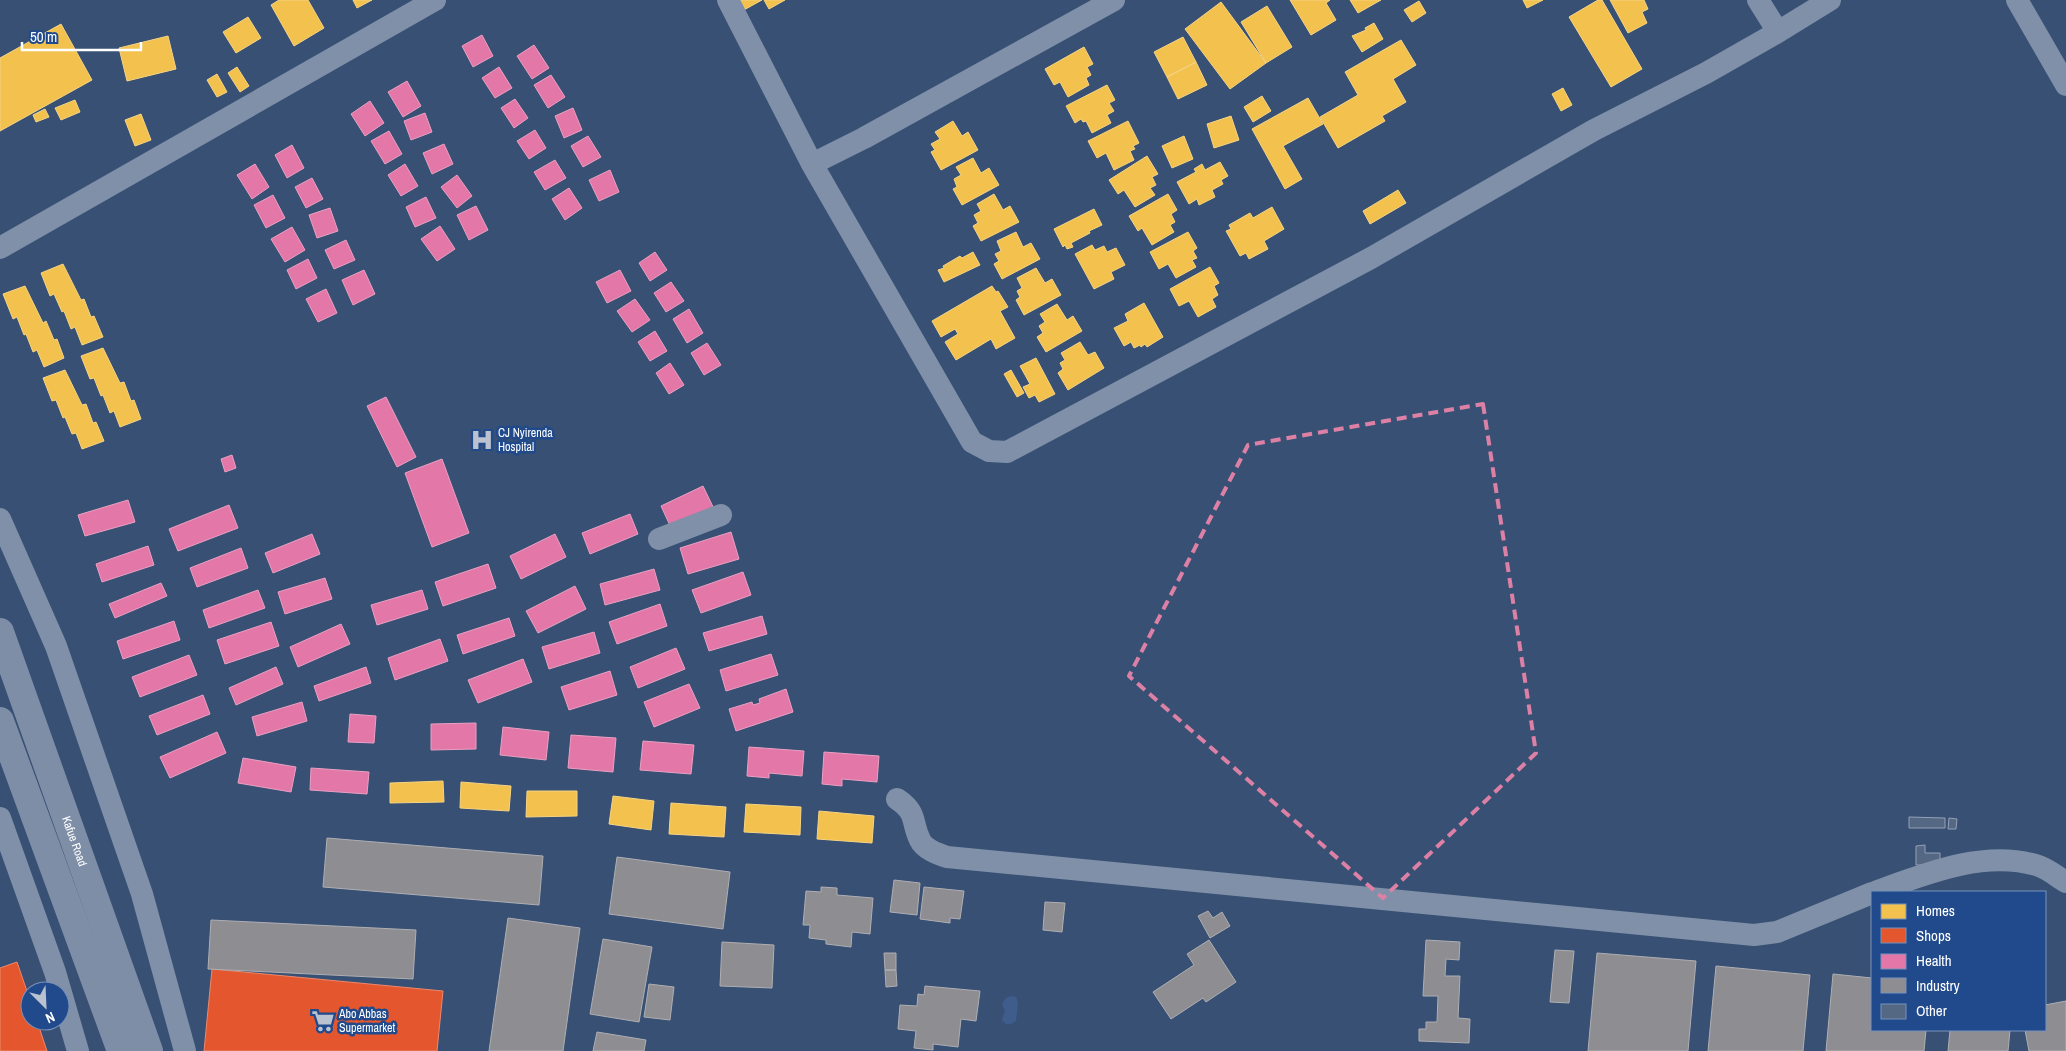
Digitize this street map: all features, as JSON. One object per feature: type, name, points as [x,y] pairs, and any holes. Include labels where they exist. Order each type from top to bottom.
[{"type":"main road","name":"Kafue Road","points":[[0,632],[150,1051]]},
{"type":"main road","points":[[0,721],[121,1051]]},
{"type":"street","points":[[0,248],[435,0]]},
{"type":"street","points":[[728,0],[812,164],[972,442],[989,451],[1007,452],[1172,362],[1372,258],[1594,130],[1706,73],[1830,0]]},
{"type":"street","points":[[812,164],[864,138],[1114,0]]},
{"type":"street","points":[[1758,0],[1778,32]]},
{"type":"street","points":[[2017,0],[2066,85]]},
{"type":"street","points":[[659,539],[721,515]]},
{"type":"street","points":[[0,518],[56,646],[142,894],[185,1051]]},
{"type":"street","points":[[897,799],[908,806],[914,818],[920,841],[936,853],[947,857],[1364,898],[1754,935],[1777,932],[1871,894]]},
{"type":"street","points":[[0,818],[55,972],[78,1051]]},
{"type":"street","points":[[1879,891],[1927,873],[1993,860],[2015,861],[2037,866],[2066,882]]},
{"type":"highlighted area","points":[[1483,404],[1536,753],[1383,898],[1129,676],[1248,445]]},
{"type":"water","points":[[1016,997],[1018,1002],[1016,1021],[1006,1024],[1002,1020],[1005,1011],[1002,1004],[1006,998]]},
{"type":"building: Homes","points":[[279,0],[308,0],[324,28],[294,46],[271,5]]},
{"type":"building: Homes","points":[[353,0],[372,0],[357,8]]},
{"type":"building: Homes","points":[[736,0],[762,0],[742,11]]},
{"type":"building: Homes","points":[[764,0],[785,0],[769,9]]},
{"type":"building: Homes","points":[[1290,0],[1330,0],[1326,3],[1336,20],[1311,35]]},
{"type":"building: Homes","points":[[1350,0],[1381,0],[1358,13]]},
{"type":"building: Homes","points":[[1523,0],[1543,0],[1527,8]]},
{"type":"building: Homes","points":[[1598,0],[1602,0],[1642,69],[1611,87],[1569,17]]},
{"type":"building: Homes","points":[[1610,0],[1644,0],[1648,9],[1642,12],[1647,23],[1628,33]]},
{"type":"building: Homes","points":[[1419,1],[1426,13],[1412,22],[1404,10]]},
{"type":"building: Homes","points":[[1221,2],[1266,63],[1230,89],[1185,29]]},
{"type":"building: Homes","points":[[1267,6],[1292,47],[1266,63],[1241,22]]},
{"type":"building: Homes","points":[[248,17],[261,38],[236,53],[223,32]]},
{"type":"building: Homes","points":[[1374,23],[1383,39],[1362,52],[1352,36],[1366,30],[1365,28]]},
{"type":"building: Homes","points":[[61,24],[92,80],[0,131],[0,58]]},
{"type":"building: Homes","points":[[168,36],[176,69],[127,81],[119,48]]},
{"type":"building: Homes","points":[[1183,37],[1196,62],[1167,77],[1154,52]]},
{"type":"building: Homes","points":[[1401,40],[1416,65],[1393,79],[1406,102],[1382,116],[1385,121],[1338,148],[1320,117],[1358,95],[1345,72]]},
{"type":"building: Homes","points":[[1084,47],[1093,64],[1087,67],[1091,75],[1086,78],[1089,85],[1068,97],[1060,82],[1054,85],[1045,69]]},
{"type":"building: Homes","points":[[1196,62],[1207,85],[1178,99],[1167,77]]},
{"type":"building: Homes","points":[[237,67],[249,86],[240,92],[228,73]]},
{"type":"building: Homes","points":[[217,74],[227,92],[217,97],[207,80]]},
{"type":"building: Homes","points":[[1107,85],[1115,100],[1109,103],[1114,111],[1107,115],[1111,123],[1092,133],[1086,121],[1083,122],[1081,119],[1075,123],[1066,106]]},
{"type":"building: Homes","points":[[1563,88],[1572,105],[1561,111],[1552,94]]},
{"type":"building: Homes","points":[[1262,96],[1271,111],[1253,122],[1244,107]]},
{"type":"building: Homes","points":[[1308,98],[1323,124],[1283,146],[1302,179],[1285,189],[1252,129]]},
{"type":"building: Homes","points":[[75,100],[80,112],[61,120],[55,108]]},
{"type":"building: Homes","points":[[45,109],[49,117],[36,122],[33,115]]},
{"type":"building: Homes","points":[[141,114],[151,140],[135,146],[125,120]]},
{"type":"building: Homes","points":[[1231,116],[1239,140],[1214,148],[1207,124]]},
{"type":"building: Homes","points":[[953,121],[962,136],[968,132],[978,150],[941,170],[931,152],[935,150],[931,144],[940,139],[935,132]]},
{"type":"building: Homes","points":[[1128,121],[1139,143],[1133,146],[1135,149],[1130,151],[1134,160],[1114,170],[1106,153],[1097,158],[1088,141]]},
{"type":"building: Homes","points":[[1184,136],[1193,159],[1172,168],[1162,146]]},
{"type":"building: Homes","points":[[1147,156],[1158,174],[1152,177],[1156,185],[1150,188],[1155,195],[1135,207],[1124,190],[1118,194],[1109,180]]},
{"type":"building: Homes","points":[[973,158],[981,173],[989,168],[999,185],[962,205],[953,189],[957,187],[954,179],[961,175],[956,167]]},
{"type":"building: Homes","points":[[1220,162],[1228,176],[1221,180],[1223,184],[1212,190],[1215,197],[1199,205],[1197,199],[1189,204],[1177,182],[1196,172],[1194,169],[1202,164],[1205,170]]},
{"type":"building: Homes","points":[[1398,190],[1406,203],[1370,224],[1363,211]]},
{"type":"building: Homes","points":[[994,194],[1003,210],[1010,206],[1019,222],[981,241],[973,226],[978,223],[974,215],[981,211],[977,204]]},
{"type":"building: Homes","points":[[1168,194],[1177,210],[1171,214],[1175,222],[1170,225],[1174,232],[1152,245],[1142,228],[1138,231],[1129,216]]},
{"type":"building: Homes","points":[[1272,207],[1284,229],[1264,241],[1268,249],[1249,259],[1246,253],[1240,256],[1226,231],[1231,229],[1229,225],[1250,213],[1253,218]]},
{"type":"building: Homes","points":[[1094,209],[1102,225],[1071,243],[1073,247],[1067,249],[1065,245],[1063,247],[1054,229]]},
{"type":"building: Homes","points":[[1016,232],[1023,247],[1031,243],[1040,259],[1002,279],[994,264],[999,261],[995,254],[1001,251],[997,241]]},
{"type":"building: Homes","points":[[1188,232],[1197,248],[1193,251],[1197,258],[1192,260],[1196,267],[1176,278],[1168,264],[1159,269],[1150,252]]},
{"type":"building: Homes","points":[[1092,245],[1095,250],[1104,246],[1107,252],[1116,248],[1125,265],[1111,272],[1114,279],[1094,289],[1075,254]]},
{"type":"building: Homes","points":[[973,252],[980,265],[944,282],[938,270],[944,268],[943,266],[960,256],[962,258]]},
{"type":"building: Homes","points":[[63,264],[81,300],[84,299],[91,317],[94,316],[103,337],[82,345],[75,327],[71,329],[64,311],[62,312],[54,294],[50,296],[41,273]]},
{"type":"building: Homes","points":[[1210,267],[1219,283],[1214,286],[1218,295],[1212,299],[1216,307],[1198,317],[1189,301],[1179,306],[1170,289]]},
{"type":"building: Homes","points":[[1036,268],[1045,283],[1052,279],[1061,295],[1024,315],[1016,300],[1020,297],[1017,291],[1022,288],[1017,278]]},
{"type":"building: Homes","points":[[25,286],[43,323],[46,321],[54,340],[57,339],[64,358],[44,367],[37,350],[33,352],[17,317],[13,319],[3,294]]},
{"type":"building: Homes","points":[[992,286],[996,292],[998,291],[1008,307],[1000,311],[1015,338],[996,349],[991,339],[956,360],[945,342],[958,334],[955,329],[941,337],[932,321]]},
{"type":"building: Homes","points":[[1144,303],[1163,337],[1147,347],[1145,344],[1134,348],[1131,342],[1124,346],[1114,328],[1128,321],[1125,314]]},
{"type":"building: Homes","points":[[1057,304],[1067,320],[1073,316],[1082,331],[1046,352],[1037,337],[1043,333],[1039,326],[1045,322],[1040,314]]},
{"type":"building: Homes","points":[[1080,342],[1088,355],[1095,352],[1104,368],[1068,390],[1058,373],[1063,369],[1060,363],[1065,360],[1061,353]]},
{"type":"building: Homes","points":[[103,348],[120,383],[124,382],[131,401],[134,400],[141,419],[120,427],[114,411],[110,413],[94,378],[90,379],[81,356]]},
{"type":"building: Homes","points":[[1036,358],[1055,394],[1039,402],[1035,395],[1029,398],[1023,387],[1030,384],[1020,366]]},
{"type":"building: Homes","points":[[65,370],[82,405],[86,404],[93,423],[96,422],[104,441],[82,449],[76,433],[72,434],[65,417],[63,418],[56,400],[52,401],[43,378]]},
{"type":"building: Homes","points":[[1011,370],[1024,393],[1017,397],[1004,374]]},
{"type":"building: Homes","points":[[443,781],[444,802],[390,803],[390,783]]},
{"type":"building: Homes","points":[[461,782],[511,786],[509,811],[460,808]]},
{"type":"building: Homes","points":[[527,791],[577,791],[577,816],[526,817]]},
{"type":"building: Homes","points":[[613,796],[654,801],[651,830],[609,824]]},
{"type":"building: Homes","points":[[671,803],[726,807],[724,837],[669,834]]},
{"type":"building: Homes","points":[[746,804],[801,807],[800,835],[744,832]]},
{"type":"building: Homes","points":[[819,811],[874,816],[872,843],[817,839]]},
{"type":"building: Shops","points":[[17,962],[24,981],[20,981],[20,1031],[40,1031],[47,1051],[0,1051],[0,968]]},
{"type":"building: Shops","name":"Abo Abbas Supermarket","points":[[212,969],[443,991],[437,1051],[204,1051]]},
{"type":"building: Health","points":[[482,35],[493,56],[473,67],[462,46]]},
{"type":"building: Health","points":[[534,45],[549,68],[532,79],[517,56]]},
{"type":"building: Health","points":[[499,67],[512,88],[495,98],[482,78]]},
{"type":"building: Health","points":[[551,75],[565,97],[548,108],[534,85]]},
{"type":"building: Health","points":[[407,81],[421,106],[403,117],[388,92]]},
{"type":"building: Health","points":[[515,99],[528,118],[514,128],[501,108]]},
{"type":"building: Health","points":[[370,101],[384,123],[365,136],[351,114]]},
{"type":"building: Health","points":[[573,108],[582,130],[564,138],[555,116]]},
{"type":"building: Health","points":[[425,113],[432,132],[411,140],[404,121]]},
{"type":"building: Health","points":[[535,130],[546,148],[529,159],[517,141]]},
{"type":"building: Health","points":[[389,131],[402,154],[385,164],[371,141]]},
{"type":"building: Health","points":[[588,136],[601,157],[583,167],[571,146]]},
{"type":"building: Health","points":[[444,144],[453,164],[432,174],[423,153]]},
{"type":"building: Health","points":[[292,145],[304,168],[287,178],[275,155]]},
{"type":"building: Health","points":[[555,160],[566,178],[545,190],[534,172]]},
{"type":"building: Health","points":[[255,164],[269,187],[252,199],[237,175]]},
{"type":"building: Health","points":[[405,164],[418,186],[401,196],[388,175]]},
{"type":"building: Health","points":[[610,170],[619,192],[599,201],[589,180]]},
{"type":"building: Health","points":[[457,175],[472,196],[457,208],[441,187]]},
{"type":"building: Health","points":[[312,178],[323,199],[306,208],[295,187]]},
{"type":"building: Health","points":[[569,188],[582,208],[565,220],[552,199]]},
{"type":"building: Health","points":[[273,195],[285,218],[266,228],[254,205]]},
{"type":"building: Health","points":[[426,197],[436,218],[415,227],[406,207]]},
{"type":"building: Health","points":[[476,206],[488,230],[469,240],[457,215]]},
{"type":"building: Health","points":[[330,208],[338,231],[317,238],[309,215]]},
{"type":"building: Health","points":[[440,226],[455,249],[437,261],[421,239]]},
{"type":"building: Health","points":[[292,227],[305,250],[285,262],[271,239]]},
{"type":"building: Health","points":[[346,240],[355,260],[334,269],[325,250]]},
{"type":"building: Health","points":[[655,252],[667,270],[650,281],[639,263]]},
{"type":"building: Health","points":[[308,259],[317,278],[296,289],[287,270]]},
{"type":"building: Health","points":[[364,270],[375,294],[353,305],[342,280]]},
{"type":"building: Health","points":[[620,270],[631,291],[607,303],[596,282]]},
{"type":"building: Health","points":[[671,282],[684,301],[666,312],[654,293]]},
{"type":"building: Health","points":[[326,289],[337,313],[318,322],[306,299]]},
{"type":"building: Health","points":[[635,299],[650,320],[632,332],[617,311]]},
{"type":"building: Health","points":[[689,309],[703,333],[687,343],[673,319]]},
{"type":"building: Health","points":[[655,331],[667,351],[650,361],[638,342]]},
{"type":"building: Health","points":[[707,343],[721,365],[704,375],[691,353]]},
{"type":"building: Health","points":[[670,363],[684,385],[669,394],[656,373]]},
{"type":"building: Health","points":[[386,397],[416,457],[397,467],[367,406]]},
{"type":"building: Health","points":[[232,455],[236,468],[225,472],[221,459]]},
{"type":"building: Health","points":[[442,459],[469,533],[432,547],[405,473]]},
{"type":"building: Health","points":[[703,486],[715,511],[673,532],[661,506]]},
{"type":"building: Health","points":[[128,500],[135,522],[85,536],[78,515]]},
{"type":"building: Health","points":[[229,505],[238,528],[178,551],[169,529]]},
{"type":"building: Health","points":[[630,514],[638,534],[590,554],[582,533]]},
{"type":"building: Health","points":[[731,532],[739,559],[688,574],[680,548]]},
{"type":"building: Health","points":[[312,534],[320,554],[273,573],[265,553]]},
{"type":"building: Health","points":[[555,534],[566,557],[521,579],[510,556]]},
{"type":"building: Health","points":[[148,546],[154,565],[102,582],[96,564]]},
{"type":"building: Health","points":[[241,548],[248,568],[197,587],[190,568]]},
{"type":"building: Health","points":[[488,564],[496,588],[443,606],[435,582]]},
{"type":"building: Health","points":[[654,569],[660,590],[605,605],[600,584]]},
{"type":"building: Health","points":[[743,572],[751,595],[701,613],[692,590]]},
{"type":"building: Health","points":[[325,578],[332,599],[285,614],[278,592]]},
{"type":"building: Health","points":[[161,583],[167,596],[115,618],[109,604]]},
{"type":"building: Health","points":[[575,586],[586,609],[538,633],[526,611]]},
{"type":"building: Health","points":[[258,590],[265,608],[209,628],[203,610]]},
{"type":"building: Health","points":[[422,590],[428,609],[377,625],[371,605]]},
{"type":"building: Health","points":[[660,604],[667,626],[617,644],[609,622]]},
{"type":"building: Health","points":[[762,616],[767,634],[709,651],[703,633]]},
{"type":"building: Health","points":[[509,618],[515,636],[463,654],[457,635]]},
{"type":"building: Health","points":[[174,621],[180,640],[123,659],[117,641]]},
{"type":"building: Health","points":[[271,622],[279,646],[225,664],[217,640]]},
{"type":"building: Health","points":[[341,624],[350,644],[298,667],[290,647]]},
{"type":"building: Health","points":[[594,632],[600,653],[549,669],[542,647]]},
{"type":"building: Health","points":[[440,639],[448,661],[395,680],[388,658]]},
{"type":"building: Health","points":[[676,648],[685,669],[638,688],[630,667]]},
{"type":"building: Health","points":[[771,654],[778,675],[726,691],[720,670]]},
{"type":"building: Health","points":[[189,655],[197,675],[140,697],[132,677]]},
{"type":"building: Health","points":[[523,659],[532,682],[478,703],[468,680]]},
{"type":"building: Health","points":[[276,667],[283,684],[236,705],[229,688]]},
{"type":"building: Health","points":[[366,667],[371,683],[319,701],[314,686]]},
{"type":"building: Health","points":[[610,671],[617,695],[569,710],[561,687]]},
{"type":"building: Health","points":[[689,684],[700,708],[654,727],[644,702]]},
{"type":"building: Health","points":[[786,689],[793,712],[736,731],[729,709],[752,702],[753,705],[760,703],[759,699]]},
{"type":"building: Health","points":[[203,695],[210,714],[157,735],[149,716]]},
{"type":"building: Health","points":[[302,702],[307,721],[257,736],[252,717]]},
{"type":"building: Health","points":[[350,714],[376,716],[374,743],[348,742]]},
{"type":"building: Health","points":[[476,723],[476,749],[431,750],[431,724]]},
{"type":"building: Health","points":[[503,727],[549,732],[546,760],[500,755]]},
{"type":"building: Health","points":[[217,732],[226,753],[170,778],[160,757]]},
{"type":"building: Health","points":[[571,735],[616,738],[613,772],[568,768]]},
{"type":"building: Health","points":[[643,741],[694,745],[691,774],[640,770]]},
{"type":"building: Health","points":[[749,747],[804,751],[802,776],[769,773],[769,778],[747,776]]},
{"type":"building: Health","points":[[824,752],[879,756],[877,782],[842,779],[842,786],[822,784]]},
{"type":"building: Health","points":[[243,758],[296,767],[291,792],[238,783]]},
{"type":"building: Health","points":[[311,768],[369,772],[367,794],[310,790]]},
{"type":"building: Industry","points":[[327,838],[543,856],[539,905],[323,887]]},
{"type":"building: Industry","points":[[617,857],[730,872],[723,929],[609,914]]},
{"type":"building: Industry","points":[[894,880],[920,883],[917,915],[890,912]]},
{"type":"building: Industry","points":[[821,887],[837,888],[837,895],[873,898],[870,934],[852,932],[851,947],[826,944],[826,940],[809,938],[810,925],[803,925],[806,891],[821,892]]},
{"type":"building: Industry","points":[[924,887],[964,891],[960,919],[950,918],[950,923],[920,919]]},
{"type":"building: Industry","points":[[1045,902],[1065,903],[1062,932],[1043,930]]},
{"type":"building: Industry","points":[[1208,911],[1213,918],[1222,912],[1230,926],[1210,938],[1198,916]]},
{"type":"building: Industry","points":[[508,918],[580,928],[563,1051],[489,1051]]},
{"type":"building: Industry","points":[[211,920],[416,930],[413,979],[208,969]]},
{"type":"building: Industry","points":[[603,939],[652,947],[639,1022],[590,1014]]},
{"type":"building: Industry","points":[[1209,940],[1236,982],[1206,1002],[1203,998],[1171,1019],[1153,992],[1194,965],[1187,954]]},
{"type":"building: Industry","points":[[1426,940],[1460,942],[1459,960],[1446,959],[1445,976],[1460,976],[1458,1018],[1470,1019],[1469,1043],[1419,1041],[1419,1029],[1426,1029],[1426,1022],[1437,1022],[1438,996],[1423,996]]},
{"type":"building: Industry","points":[[722,942],[774,945],[772,988],[720,986]]},
{"type":"building: Industry","points":[[1555,950],[1574,951],[1569,1003],[1550,1002]]},
{"type":"building: Industry","points":[[884,953],[896,953],[896,970],[885,970]]},
{"type":"building: Industry","points":[[1597,953],[1696,961],[1688,1051],[1588,1051]]},
{"type":"building: Industry","points":[[1716,966],[1810,975],[1803,1051],[1708,1051]]},
{"type":"building: Industry","points":[[885,970],[896,970],[897,986],[886,987]]},
{"type":"building: Industry","points":[[1833,974],[1871,978],[1871,1031],[1926,1031],[1924,1051],[1826,1051]]},
{"type":"building: Industry","points":[[649,984],[674,987],[670,1020],[644,1017]]},
{"type":"building: Industry","points":[[925,986],[980,991],[976,1021],[961,1019],[958,1047],[933,1044],[933,1050],[914,1048],[916,1031],[898,1029],[900,1005],[917,1006],[918,994],[924,995]]},
{"type":"building: Industry","points":[[2066,1001],[2066,1051],[2029,1051],[2025,1031],[2046,1031],[2046,1005]]},
{"type":"building: Industry","points":[[1950,1031],[2010,1031],[2008,1051],[1948,1051]]},
{"type":"building: Industry","points":[[597,1032],[646,1040],[644,1051],[593,1051]]},
{"type":"building: Other","points":[[1909,817],[1945,818],[1945,828],[1909,828]]},
{"type":"building: Other","points":[[1949,818],[1957,819],[1956,829],[1948,829]]},
{"type":"building: Other","points":[[1925,845],[1925,853],[1940,853],[1940,865],[1916,865],[1916,846]]},
{"type":"place","name":"CJ Nyirenda Hospital","points":[[482,440]]},
{"type":"place","name":"Abo Abbas Supermarket","points":[[323,1021]]}]
